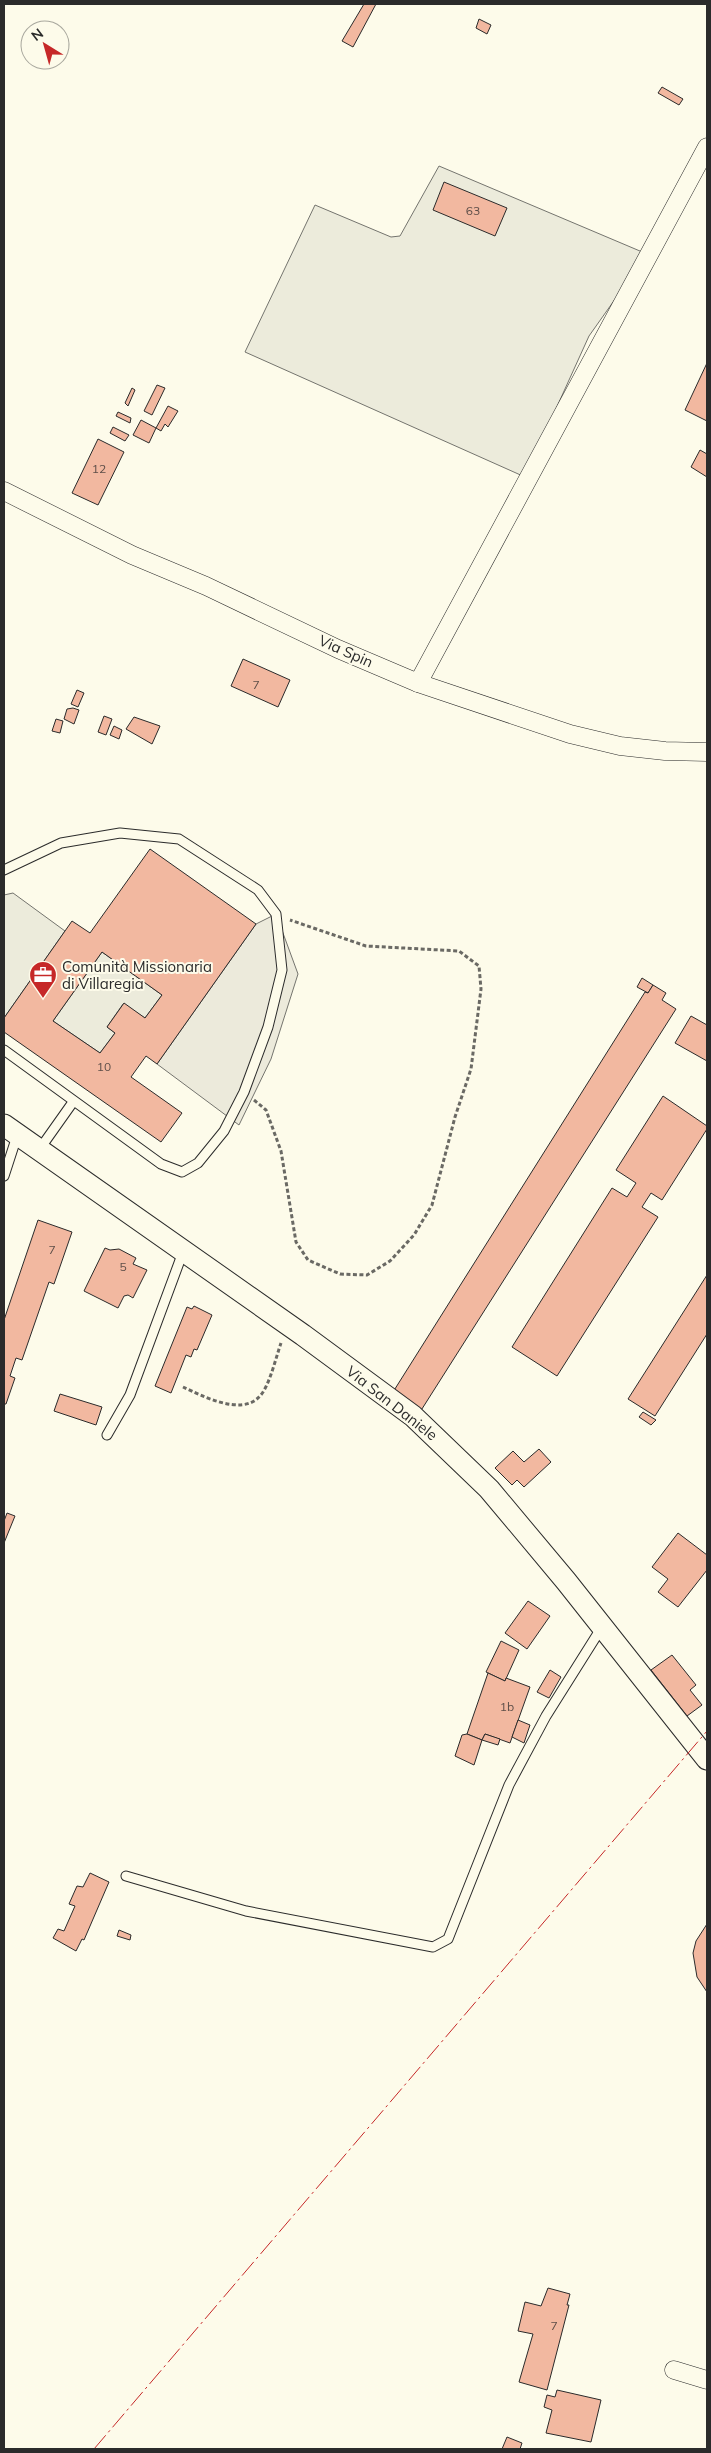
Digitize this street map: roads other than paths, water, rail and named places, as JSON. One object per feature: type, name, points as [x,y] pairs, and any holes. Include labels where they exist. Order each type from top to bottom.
[{"type":"street","points":[[418,683],[707,147]]},
{"type":"street","name":"Via Spin","points":[[4,491],[132,555],[206,586],[338,649],[418,683],[578,736],[620,746],[665,751],[707,752]]},
{"type":"street","name":"Via San Daniele","points":[[11,1130],[413,1416],[489,1489],[707,1759]]},
{"type":"street","points":[[674,2370],[707,2380]]},
{"type":"lane","points":[[4,870],[61,843],[120,833],[179,839],[258,890],[276,914],[282,970],[268,1027],[244,1092],[224,1131],[198,1163],[182,1172],[161,1164],[73,1102],[4,1050]]},
{"type":"lane","points":[[39,1150],[73,1102]]},
{"type":"lane","points":[[4,1176],[11,1130]]},
{"type":"lane","points":[[107,1435],[130,1394],[183,1252]]},
{"type":"lane","points":[[126,1876],[246,1911],[433,1947],[448,1939],[509,1785],[546,1716],[602,1627]]},
{"type":"place","name":"Comunità Missionaria di Villaregia","points":[[43,999]]}]
